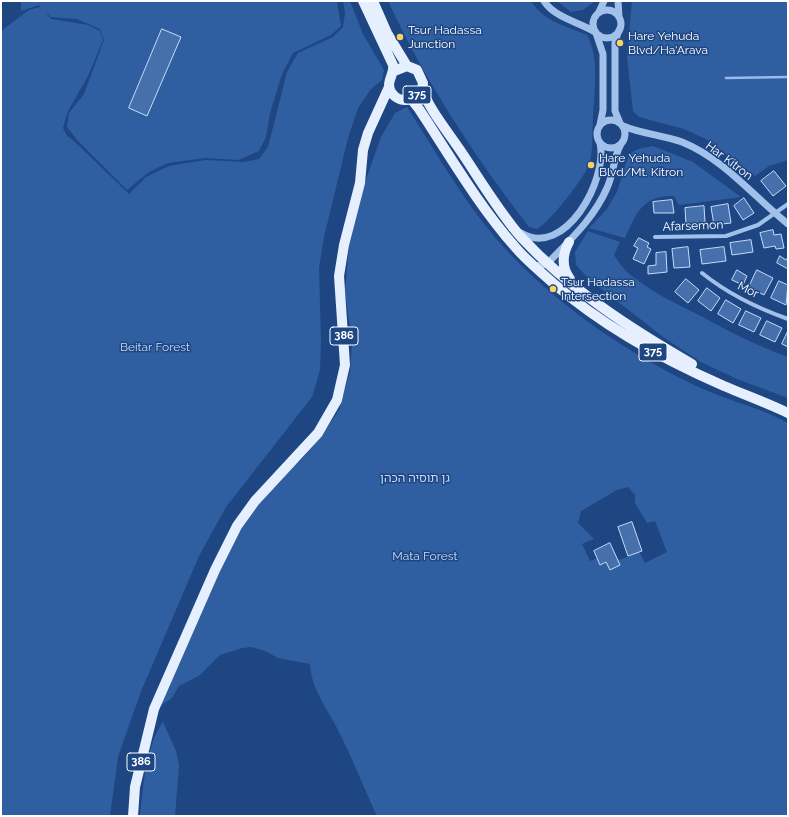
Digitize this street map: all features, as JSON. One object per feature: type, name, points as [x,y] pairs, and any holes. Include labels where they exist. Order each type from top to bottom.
[{"type":"main road","name":"375","points":[[363,1],[394,71]]},
{"type":"main road","name":"375","points":[[373,1],[387,33],[407,66],[419,72],[422,80],[422,88],[433,109],[515,230],[548,263],[575,286],[626,323],[693,365],[788,408]]},
{"type":"main road","name":"375","points":[[407,66],[401,67],[394,71],[390,78],[389,86],[393,94],[399,98],[411,99],[418,95],[422,88]]},
{"type":"main road","name":"386","points":[[133,816],[135,787],[154,709],[215,570],[237,526],[255,501],[318,433],[337,400],[345,365],[339,276],[344,245],[360,183],[363,150],[371,123],[389,86]]},
{"type":"main road","name":"386","points":[[363,150],[388,104],[399,98]]},
{"type":"main road","name":"375","points":[[411,99],[488,213],[516,249],[588,311],[635,342],[706,378],[788,413]]},
{"type":"main road","points":[[569,242],[564,254],[563,262],[567,274],[575,286]]},
{"type":"street","points":[[544,1],[553,11],[603,38],[608,38],[617,34],[619,30]]},
{"type":"street","points":[[515,230],[527,237],[538,239],[556,234],[565,227],[587,201],[596,181],[602,158],[597,134],[603,110],[603,54],[593,24],[604,1]]},
{"type":"street","points":[[534,266],[543,266],[548,263],[591,217],[603,198],[608,185],[616,152],[622,142],[625,131],[615,112],[615,42],[620,21],[618,1]]},
{"type":"street","points":[[573,21],[609,10],[619,17]]},
{"type":"street","points":[[600,125],[608,120],[621,124]]},
{"type":"street","name":"Har Kitron","points":[[621,124],[646,134],[681,142],[700,152],[739,180],[775,214],[788,224]]},
{"type":"street","name":"Har Kitron","points":[[622,142],[638,134],[646,134]]},
{"type":"street","points":[[600,143],[604,146],[612,148],[622,142]]},
{"type":"street","name":"Afarsemon","points":[[655,237],[726,236],[758,225],[788,204]]},
{"type":"street","name":"Mor","points":[[702,273],[721,288],[748,302],[788,319]]},
{"type":"green space","name":"Beitar Forest","points":[[21,1],[337,1],[341,26],[331,35],[293,53],[282,74],[270,113],[266,137],[259,151],[239,160],[205,158],[168,163],[149,172],[127,190],[78,141],[67,127],[69,113],[84,94],[104,40],[100,29],[77,19],[51,17],[45,12],[51,19],[88,25],[100,31],[103,40],[88,76],[68,111],[63,128],[67,136],[129,194],[146,177],[169,166],[205,160],[244,162],[259,159],[268,147],[287,72],[298,53],[333,37],[343,27],[345,13],[343,1],[350,1],[363,34],[384,70],[382,80],[371,89],[358,108],[348,138],[324,237],[319,268],[321,341],[320,370],[312,397],[226,507],[199,556],[142,689],[118,757],[110,816],[1,816],[1,31],[29,10],[40,7],[42,9],[39,5],[21,11]]},
{"type":"green space","points":[[388,1],[531,1],[536,8],[548,18],[563,26],[587,35],[594,55],[595,65],[590,162],[582,177],[567,198],[543,225],[537,229],[529,227],[470,146],[418,60]]},
{"type":"green space","points":[[557,1],[595,1],[583,10],[571,12]]},
{"type":"green space","points":[[632,1],[788,1],[788,160],[769,166],[755,176],[708,140],[684,129],[639,117],[633,111],[627,57]]},
{"type":"green space","name":"Mata Forest","points":[[407,107],[459,189],[499,242],[547,290],[574,312],[631,351],[661,368],[702,389],[764,412],[788,423],[788,816],[377,816],[352,759],[336,726],[323,704],[313,681],[310,664],[278,658],[265,651],[251,647],[242,648],[220,655],[200,675],[179,686],[172,698],[160,706],[232,541],[265,493],[303,458],[323,434],[339,410],[350,372],[352,343],[345,291],[349,247],[364,185],[381,137],[395,113]],"holes":[[[628,487],[635,495],[635,503],[647,523],[655,521],[667,552],[645,563],[636,546],[633,554],[620,560],[609,554],[590,561],[582,544],[594,539],[578,523],[581,511],[617,490]]]},
{"type":"green space","points":[[653,146],[693,162],[741,197],[679,205],[674,196],[663,196],[648,202],[642,207],[637,213],[625,238],[589,228],[607,209],[617,192],[629,154],[638,149]]},
{"type":"green space","points":[[588,231],[620,242],[614,255],[627,272],[640,282],[673,302],[732,332],[788,357],[788,398],[737,379],[701,362],[666,339],[590,280],[576,265],[575,252]]},
{"type":"green space","points":[[163,722],[176,751],[179,765],[175,816],[140,816],[144,780],[149,754],[157,731]]},
{"type":"building","points":[[162,29],[181,37],[147,116],[129,108]]},
{"type":"building","points":[[774,171],[786,186],[773,196],[761,181]]},
{"type":"building","points":[[744,198],[754,213],[743,220],[734,206]]},
{"type":"building","points":[[672,200],[674,213],[654,213],[653,202]]},
{"type":"building","points":[[728,204],[731,223],[714,225],[711,207]]},
{"type":"building","points":[[704,206],[705,222],[686,224],[685,208]]},
{"type":"building","points":[[773,230],[774,235],[781,234],[784,248],[776,249],[775,246],[764,248],[760,233]]},
{"type":"building","points":[[639,238],[649,243],[647,247],[651,249],[644,264],[633,259],[638,248],[634,246]]},
{"type":"building","points":[[751,240],[753,252],[732,255],[730,243]]},
{"type":"building","points":[[688,247],[690,267],[674,268],[672,249]]},
{"type":"building","points":[[724,247],[726,261],[702,264],[700,250]]},
{"type":"building","points":[[666,252],[667,272],[648,274],[648,266],[656,265],[656,253]]},
{"type":"building","points":[[780,256],[786,260],[788,257],[788,269],[777,263]]},
{"type":"building","points":[[737,270],[747,276],[743,285],[732,280]]},
{"type":"building","points":[[757,270],[773,278],[764,295],[749,287]]},
{"type":"building","points":[[686,279],[699,290],[688,303],[675,292]]},
{"type":"building","points":[[779,281],[788,285],[786,305],[771,298]]},
{"type":"building","points":[[707,288],[720,298],[711,311],[698,301]]},
{"type":"building","points":[[726,300],[741,309],[733,323],[718,314]]},
{"type":"building","points":[[746,311],[761,318],[754,332],[739,325]]},
{"type":"building","points":[[767,321],[782,328],[775,342],[760,335]]},
{"type":"building","points":[[788,331],[788,347],[782,344]]},
{"type":"building","points":[[632,522],[642,551],[628,556],[618,527]]},
{"type":"building","points":[[610,543],[620,565],[610,570],[606,562],[600,565],[594,551]]},
{"type":"waterway","points":[[726,78],[788,77]]},
{"type":"place","name":"Tsur Hadassa Junction","points":[[400,37]]},
{"type":"place","name":"Hare Yehuda Blvd/Ha'Arava","points":[[620,43]]},
{"type":"place","name":"Hare Yehuda Blvd/Mt. Kitron","points":[[591,165]]},
{"type":"place","name":"Tsur Hadassa Intersection","points":[[553,289]]},
{"type":"park label","name":"גן תוסיה הכהן","points":[[415,478]]}]
